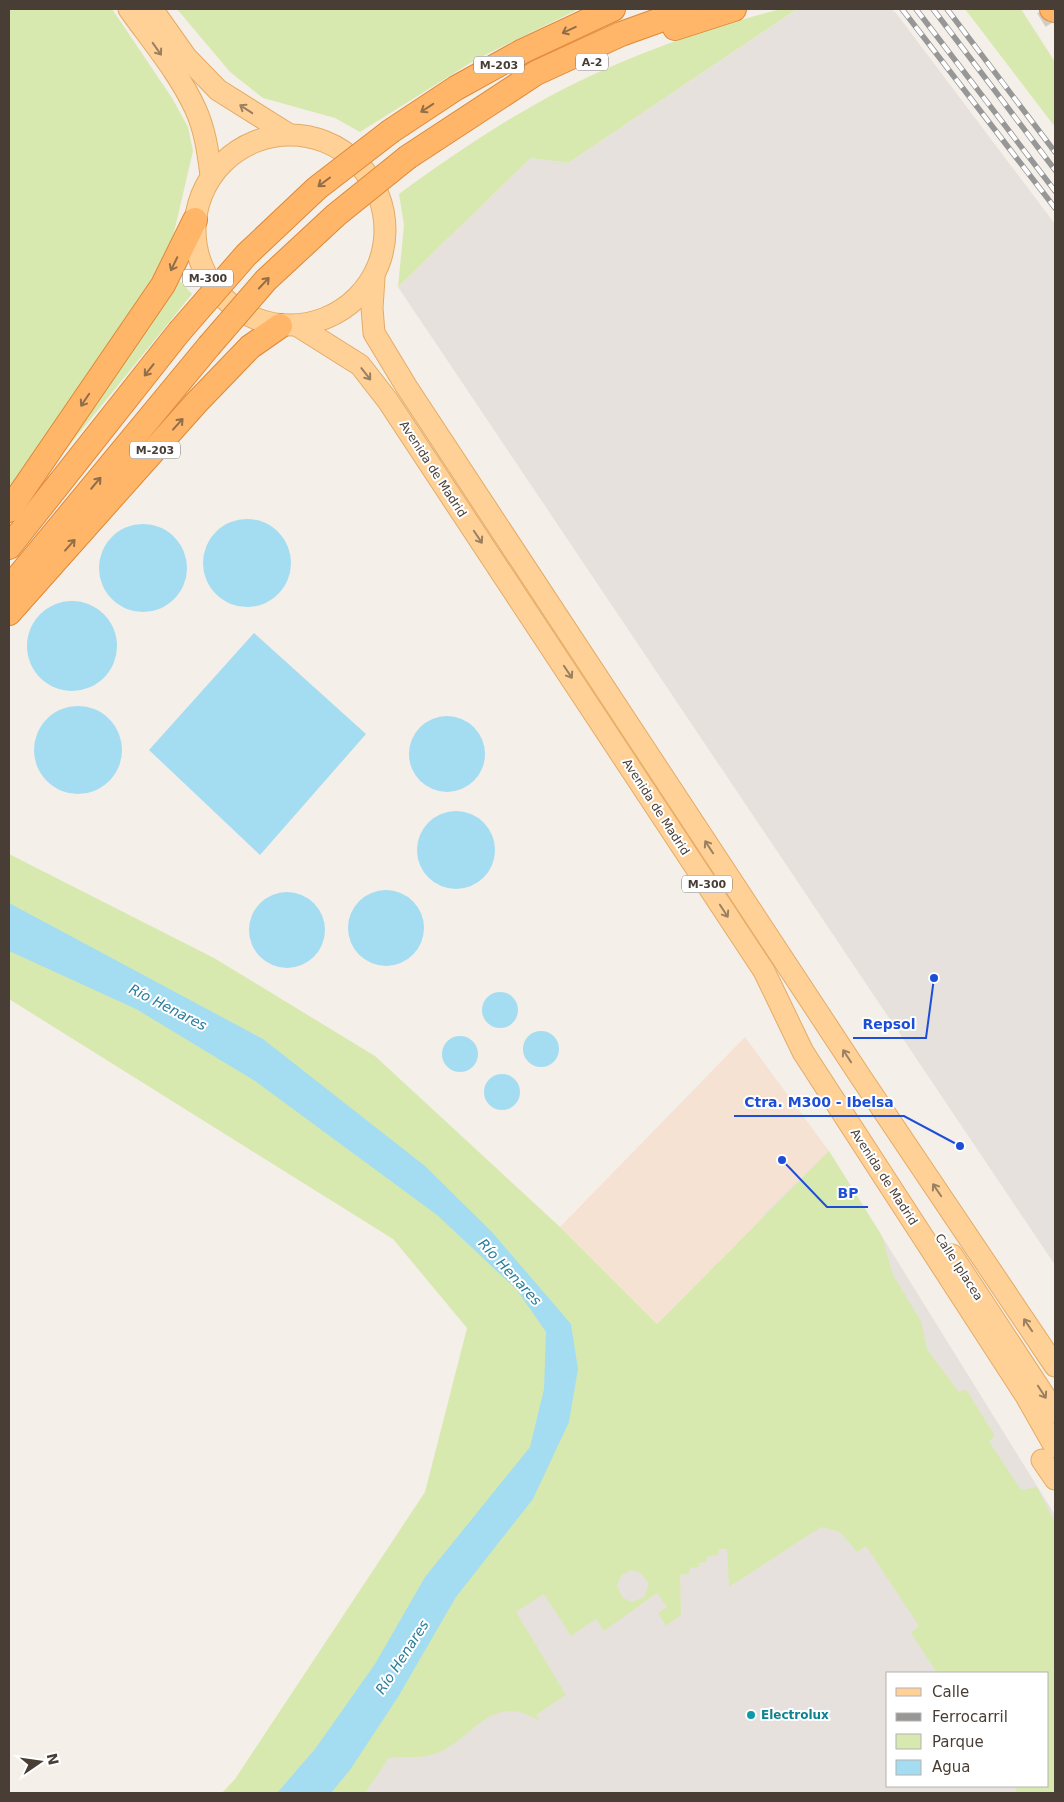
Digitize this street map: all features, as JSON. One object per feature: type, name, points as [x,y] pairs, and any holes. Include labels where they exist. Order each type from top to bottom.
[{"type":"highway","name":"M-203","points":[[9,547],[179,332],[246,255],[317,188],[391,131],[456,88],[524,51],[613,9]]},
{"type":"highway","name":"M-203","points":[[9,588],[266,280],[336,215],[408,157],[536,73],[621,34],[691,9]]},
{"type":"highway","name":"A-2","points":[[454,126],[624,47],[734,9]]},
{"type":"highway","points":[[9,510],[163,285],[195,220]]},
{"type":"highway","name":"M-203","points":[[9,613],[196,403],[250,347],[289,326]]},
{"type":"main road","points":[[128,9],[173,72],[195,108],[206,140],[211,175]]},
{"type":"main road","name":"M-300","points":[[152,9],[186,57],[218,90],[288,134]]},
{"type":"main road","name":"M-300","points":[[288,134],[318,138],[348,153],[369,174],[381,198],[386,219],[385,248],[374,278],[362,294],[336,315],[289,326],[262,322],[236,309],[209,281],[198,254],[195,220],[200,198],[211,175],[232,154],[252,141],[288,134]]},
{"type":"main road","name":"Avenida de Madrid","points":[[374,278],[372,308],[374,333],[406,386],[855,1068],[1055,1366]]},
{"type":"main road","name":"Avenida de Madrid","points":[[289,326],[360,365],[388,401],[764,972],[803,1052],[1026,1396],[1049,1453],[1055,1479]]},
{"type":"main road","name":"Calle Iplacea","points":[[764,972],[1055,1412]]},
{"type":"shaded area","points":[[797,9],[891,9],[896,13],[1055,224],[1055,1265],[398,287],[531,158],[568,163]]},
{"type":"shaded area","points":[[745,1037],[829,1151],[657,1324],[560,1227]]},
{"type":"shaded area","points":[[829,1151],[1055,1515],[1055,1793],[351,1793],[765,1213]]},
{"type":"green space","points":[[9,9],[112,9],[172,98],[188,127],[193,151],[169,254],[122,334],[9,493]]},
{"type":"green space","points":[[177,9],[579,9],[475,60],[360,132],[335,118],[263,98],[230,72]]},
{"type":"green space","points":[[781,9],[797,9],[568,163],[531,158],[398,287],[404,225],[399,194],[490,131],[583,79],[681,39]]},
{"type":"green space","points":[[965,9],[1021,9],[1055,62],[1055,127]]},
{"type":"green space","points":[[175,276],[192,294],[16,511]]},
{"type":"green space","points":[[9,854],[214,958],[375,1056],[560,1227],[657,1324],[829,1151],[882,1236],[893,1275],[921,1321],[927,1349],[959,1392],[966,1389],[995,1436],[989,1441],[1021,1490],[1037,1487],[1055,1523],[1055,1793],[1017,1793],[1016,1791],[1016,1787],[1049,1787],[1049,1672],[936,1672],[911,1633],[919,1626],[866,1546],[857,1552],[840,1532],[821,1527],[729,1587],[727,1549],[719,1549],[718,1555],[707,1556],[707,1562],[699,1563],[699,1567],[690,1568],[689,1574],[680,1575],[681,1615],[666,1626],[658,1613],[667,1607],[657,1593],[604,1631],[596,1619],[571,1636],[544,1594],[516,1612],[566,1695],[536,1715],[539,1721],[522,1713],[508,1711],[495,1714],[449,1747],[435,1754],[389,1758],[365,1793],[222,1793],[235,1779],[425,1492],[467,1328],[393,1239],[9,999]],"holes":[[[631,1570],[641,1573],[649,1584],[644,1597],[632,1602],[623,1598],[617,1586],[621,1576]]]},
{"type":"water","points":[[238,519],[256,519],[272,526],[284,538],[291,554],[291,572],[284,588],[272,600],[256,607],[238,607],[222,600],[210,588],[203,572],[203,554],[210,538],[222,526]]},
{"type":"water","points":[[134,524],[152,524],[168,531],[180,543],[187,559],[187,577],[180,593],[168,605],[152,612],[134,612],[118,605],[106,593],[99,577],[99,559],[106,543],[118,531]]},
{"type":"water","points":[[72,601],[81,602],[97,609],[109,621],[116,637],[116,655],[109,671],[97,683],[81,690],[72,691],[63,690],[47,683],[35,671],[28,655],[27,646],[28,637],[35,621],[47,609],[63,602]]},
{"type":"water","points":[[254,633],[366,734],[260,855],[149,750]]},
{"type":"water","points":[[69,706],[87,706],[103,713],[115,725],[122,741],[122,759],[115,775],[103,787],[87,794],[69,794],[53,787],[41,775],[34,759],[34,741],[41,725],[53,713]]},
{"type":"water","points":[[455,716],[468,722],[479,733],[485,746],[483,769],[468,786],[455,792],[439,792],[426,786],[411,769],[409,746],[415,733],[432,718]]},
{"type":"water","points":[[456,811],[471,814],[483,823],[492,835],[495,850],[492,865],[483,877],[471,886],[456,889],[441,886],[429,877],[420,865],[417,850],[420,835],[429,823],[441,814]]},
{"type":"water","points":[[394,890],[407,896],[418,907],[424,920],[422,943],[407,960],[394,966],[378,966],[365,960],[350,943],[348,920],[354,907],[371,892]]},
{"type":"water","points":[[295,892],[308,898],[319,909],[325,922],[323,945],[308,962],[295,968],[279,968],[266,962],[251,945],[249,922],[255,909],[272,894]]},
{"type":"water","name":"Río Henares","points":[[9,903],[263,1039],[425,1166],[492,1232],[571,1324],[578,1369],[569,1422],[533,1499],[456,1597],[398,1697],[350,1770],[331,1793],[277,1793],[315,1749],[375,1664],[425,1577],[530,1447],[544,1389],[546,1332],[517,1290],[437,1215],[255,1081],[136,1009],[9,951]]},
{"type":"water","points":[[500,992],[507,993],[513,997],[517,1003],[517,1017],[513,1023],[507,1027],[500,1028],[493,1027],[487,1023],[483,1017],[482,1010],[483,1003],[487,997],[493,993]]},
{"type":"water","points":[[541,1031],[548,1032],[554,1036],[558,1042],[558,1056],[554,1062],[548,1066],[541,1067],[534,1066],[528,1062],[524,1056],[523,1049],[524,1042],[528,1036],[534,1032]]},
{"type":"water","points":[[460,1036],[467,1037],[473,1041],[477,1047],[477,1061],[473,1067],[467,1071],[460,1072],[453,1071],[447,1067],[443,1061],[442,1054],[443,1047],[447,1041],[453,1037]]},
{"type":"water","points":[[502,1074],[509,1075],[515,1079],[519,1085],[519,1099],[515,1105],[509,1109],[502,1110],[495,1109],[489,1105],[485,1099],[484,1092],[485,1085],[489,1079],[495,1075]]},
{"type":"tunnel","points":[[1044,9],[1055,27]]},
{"type":"railway","points":[[902,9],[1055,208]]},
{"type":"railway","points":[[916,9],[1055,191]]},
{"type":"railway","points":[[933,9],[1055,170]]},
{"type":"railway","points":[[947,9],[1055,152]]},
{"type":"place","name":"Repsol","points":[[934,978]]},
{"type":"place","name":"Ctra. M300 - Ibelsa","points":[[960,1146]]},
{"type":"place","name":"BP","points":[[782,1160]]},
{"type":"place","name":"Electrolux","points":[[751,1715]]}]
